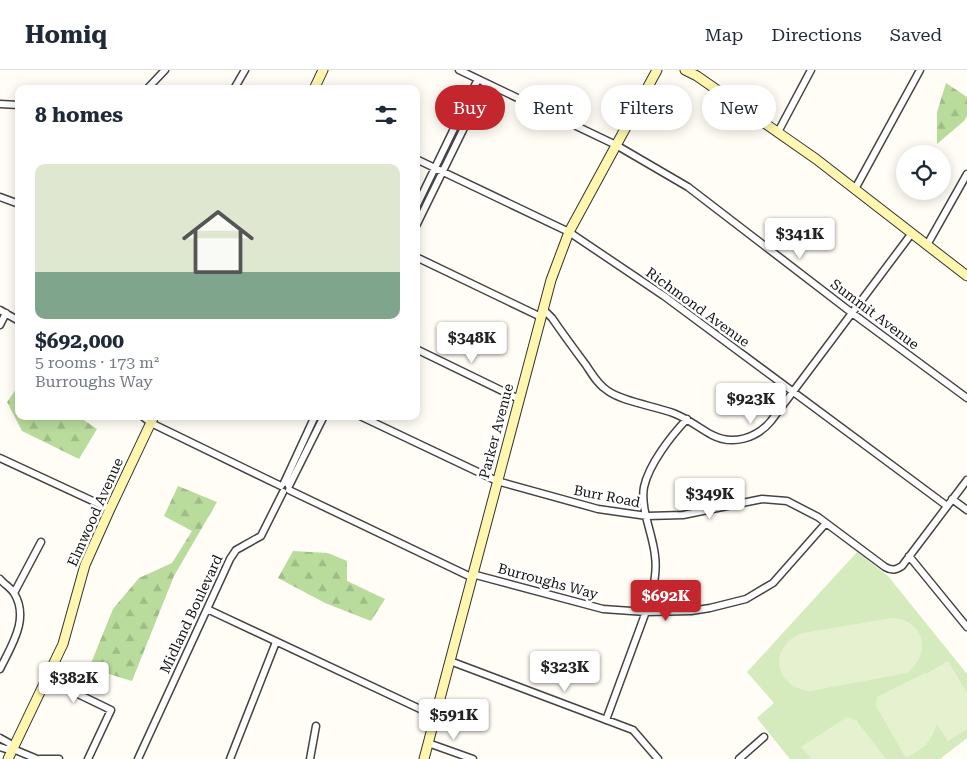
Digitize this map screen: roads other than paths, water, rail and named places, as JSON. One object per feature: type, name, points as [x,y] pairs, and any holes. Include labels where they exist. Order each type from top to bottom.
[{"type":"street","points":[[152,85],[165,70]]},
{"type":"street","points":[[236,85],[245,70]]},
{"type":"street","points":[[316,85],[323,70]]},
{"type":"street","name":"Summit Avenue","points":[[459,70],[616,145],[688,187],[852,313],[967,398]]},
{"type":"street","name":"Parker Avenue","points":[[424,759],[471,575],[551,280],[569,232],[657,70]]},
{"type":"street","points":[[684,70],[697,76],[778,132],[856,189],[967,276]]},
{"type":"street","points":[[778,132],[811,70]]},
{"type":"street","points":[[856,189],[920,70]]},
{"type":"street","points":[[420,199],[478,79]]},
{"type":"street","points":[[420,218],[486,83]]},
{"type":"street","points":[[0,104],[15,105]]},
{"type":"street","name":"Richmond Avenue","points":[[420,161],[569,232],[664,296],[947,506]]},
{"type":"street","points":[[926,245],[967,174]]},
{"type":"street","points":[[0,197],[15,203]]},
{"type":"street","points":[[420,259],[552,318],[598,382],[608,391],[673,413],[687,419],[716,437],[731,440],[746,438],[768,425],[912,233]]},
{"type":"street","points":[[0,325],[3,312],[15,319]]},
{"type":"street","points":[[420,351],[519,399]]},
{"type":"street","points":[[606,720],[651,598],[656,566],[644,498],[644,488],[649,470],[673,435],[687,419]]},
{"type":"street","name":"Burroughs Way","points":[[152,420],[285,488],[471,575],[602,609],[646,612],[701,609],[746,599],[773,583],[826,524]]},
{"type":"street","name":"Elmwood Avenue","points":[[8,759],[63,644],[85,565],[152,420]]},
{"type":"street","name":"Midland Boulevard","points":[[285,488],[313,420]]},
{"type":"street","name":"Midland Boulevard","points":[[138,759],[233,553],[261,536],[322,420]]},
{"type":"street","name":"Burr Road","points":[[368,420],[496,481],[598,510],[647,516],[683,515],[762,499],[776,499],[798,506],[885,567],[893,570],[902,566],[909,556]]},
{"type":"street","points":[[0,458],[110,509]]},
{"type":"street","points":[[967,480],[909,556],[967,627]]},
{"type":"street","points":[[952,499],[967,510]]},
{"type":"street","points":[[14,593],[41,542]]},
{"type":"street","points":[[0,579],[14,593],[20,608],[20,628],[0,669]]},
{"type":"street","points":[[207,609],[435,716]]},
{"type":"street","points":[[230,759],[276,642]]},
{"type":"street","points":[[450,662],[633,730],[658,759]]},
{"type":"street","points":[[47,679],[111,710],[88,759]]},
{"type":"street","points":[[310,759],[316,726]]},
{"type":"street","points":[[743,758],[764,737]]},
{"type":"street","points":[[0,738],[9,743],[13,748],[38,759],[59,759]]},
{"type":"street","points":[[428,743],[473,759]]},
{"type":"street","points":[[0,746],[6,749],[13,748]]}]
